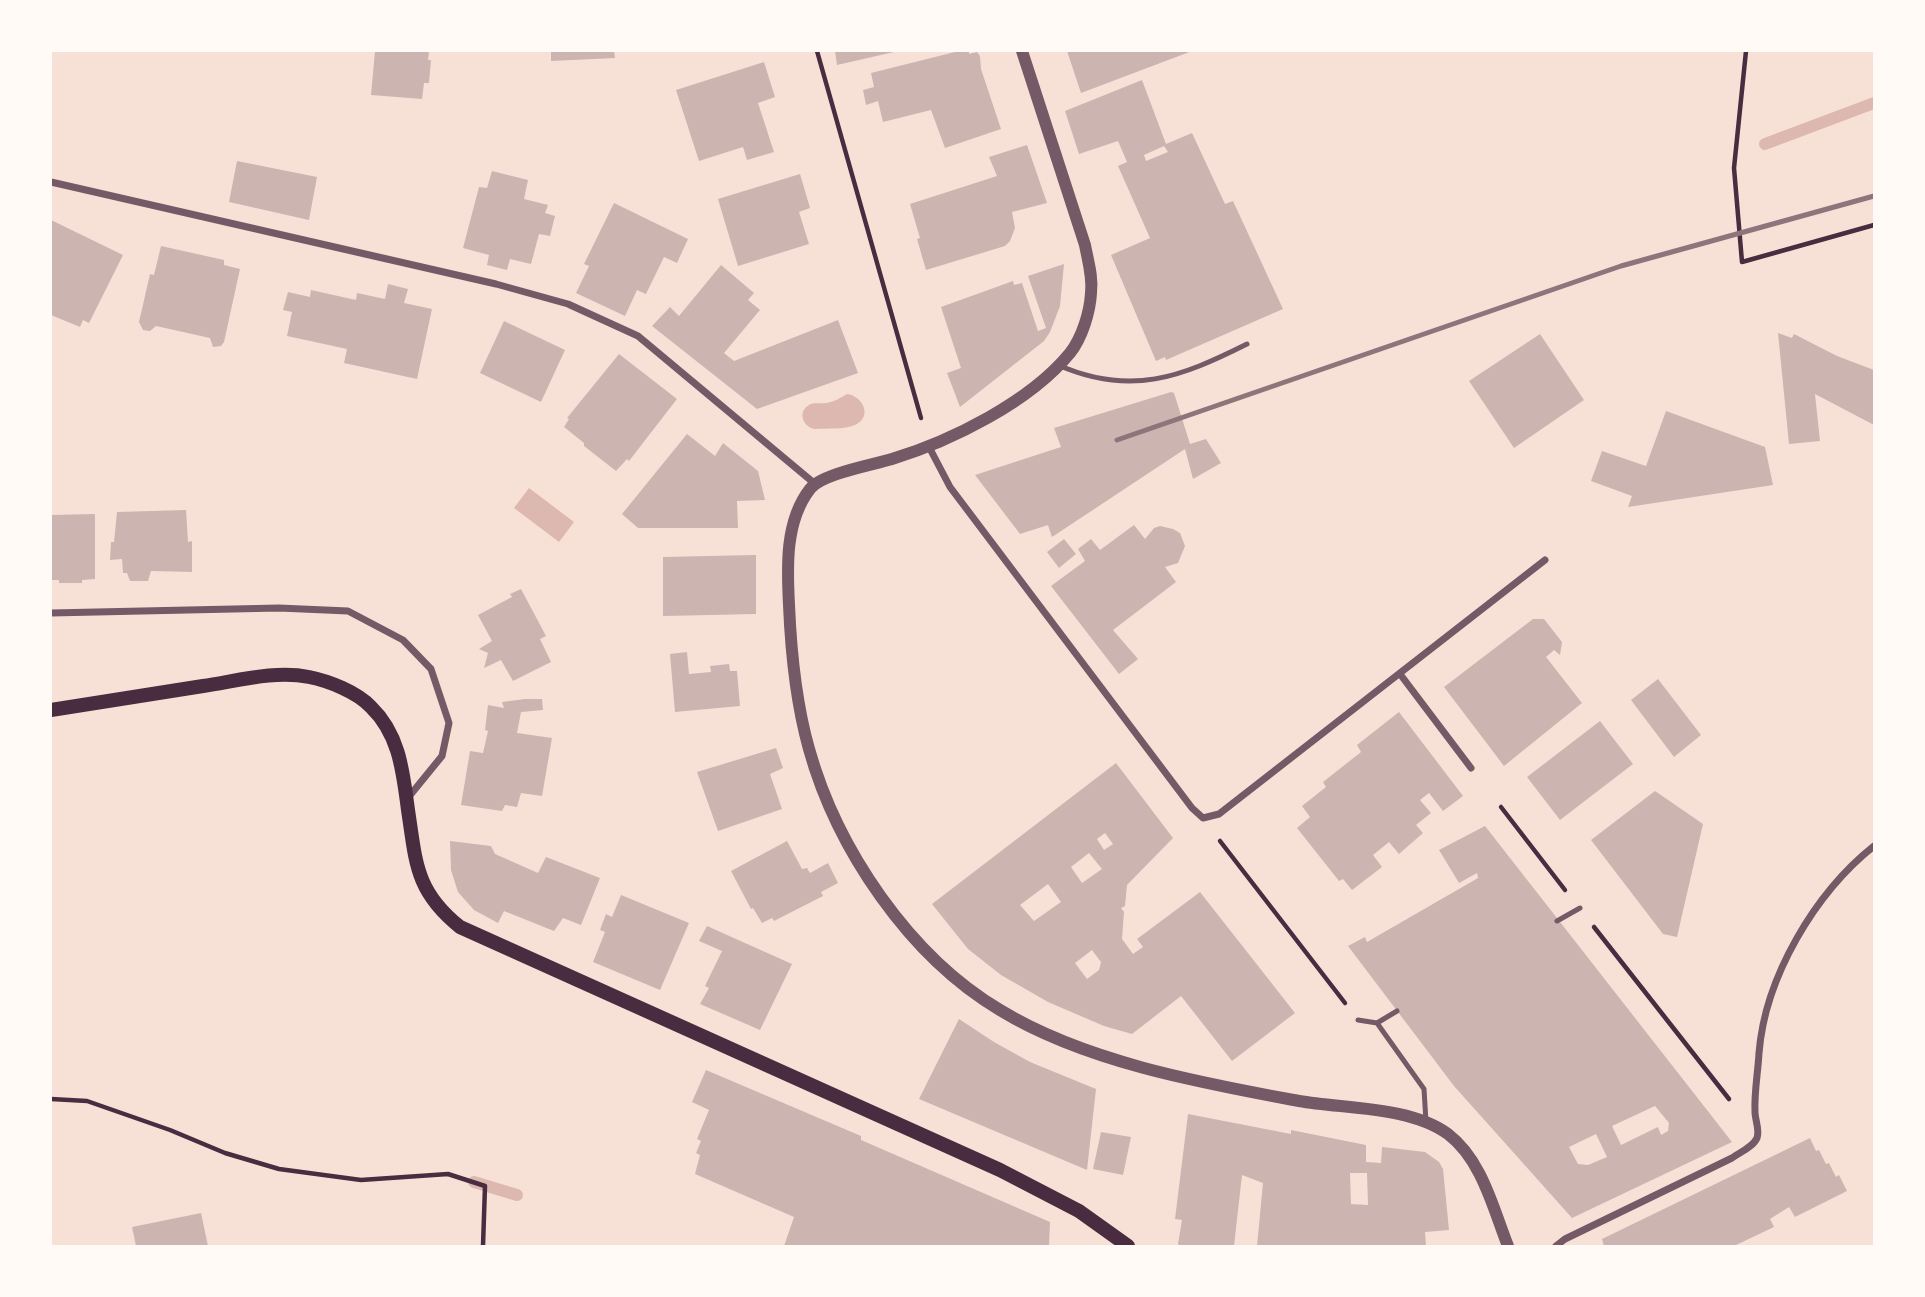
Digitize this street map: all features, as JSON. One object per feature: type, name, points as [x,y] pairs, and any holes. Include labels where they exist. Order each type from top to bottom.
[{"type":"main road","points":[[51,710],[261,677],[309,677],[349,692],[370,705],[394,739],[402,766],[416,865],[425,890],[444,914],[460,927],[1000,1170],[1079,1211],[1128,1246]]},
{"type":"street","points":[[1022,51],[1085,245],[1091,294],[1082,331],[1072,350],[1058,365],[1009,405],[956,434],[898,457],[814,483],[798,505],[792,526],[788,579],[790,630],[797,690],[809,748],[827,800],[861,866],[889,908],[922,947],[957,979],[1000,1010],[1077,1046],[1159,1071],[1303,1101],[1407,1116],[1426,1122],[1447,1134],[1463,1149],[1485,1186],[1508,1246]]},
{"type":"street","points":[[51,182],[496,284],[568,304],[638,336],[814,483]]},
{"type":"street","points":[[928,445],[950,487],[1192,808],[1203,818],[1219,814],[1545,560]]},
{"type":"street","points":[[51,612],[279,608],[348,611],[402,640],[431,669],[449,723],[442,756],[407,799]]},
{"type":"street","points":[[1401,674],[1471,768]]},
{"type":"street","points":[[1556,1246],[1565,1239],[1732,1158],[1755,1142],[1758,1136],[1755,1111],[1760,1042],[1780,970],[1823,901],[1874,846]]},
{"type":"lane","points":[[1058,365],[1078,374],[1114,382],[1149,381],[1202,366],[1247,344]]},
{"type":"lane","points":[[1557,921],[1580,908]]},
{"type":"lane","points":[[1359,1020],[1377,1023],[1397,1011]]},
{"type":"lane","points":[[1377,1023],[1424,1089],[1426,1122]]},
{"type":"path","points":[[817,51],[921,418]]},
{"type":"path","points":[[1746,51],[1734,168],[1742,262],[1874,225]]},
{"type":"path","points":[[1502,807],[1733,1105]]},
{"type":"path","points":[[1220,841],[1359,1020]]},
{"type":"path","points":[[51,1100],[87,1101],[170,1130],[225,1153],[278,1169],[361,1180],[448,1174],[485,1186],[483,1246]]},
{"type":"shaded area","points":[[847,394],[858,399],[864,407],[864,417],[855,425],[815,429],[803,419],[803,411],[809,405],[832,402]]},
{"type":"shaded area","points":[[529,488],[574,522],[559,542],[514,508]]},
{"type":"building","points":[[375,51],[429,51],[429,83],[424,83],[422,99],[371,95]]},
{"type":"building","points":[[551,51],[614,51],[615,58],[551,61]]},
{"type":"building","points":[[835,51],[894,51],[894,52],[837,65]]},
{"type":"building","points":[[959,51],[969,51],[969,54],[977,52],[980,56],[981,69],[1001,129],[945,148],[931,110],[883,122],[878,101],[866,105],[863,90],[874,87],[871,73]]},
{"type":"building","points":[[1067,51],[1192,51],[1081,93]]},
{"type":"building","points":[[764,62],[775,97],[758,103],[774,152],[747,160],[743,147],[699,161],[676,90]]},
{"type":"building","points":[[1142,80],[1166,144],[1192,133],[1225,204],[1233,201],[1283,309],[1166,360],[1165,357],[1156,361],[1111,255],[1150,238],[1118,166],[1127,162],[1118,141],[1079,154],[1065,111]],"holes":[[[1164,146],[1168,152],[1146,161],[1144,155]]]},
{"type":"building","points":[[1027,145],[1047,203],[1012,212],[1015,228],[1005,246],[926,270],[910,204],[997,176],[989,157]]},
{"type":"building","points":[[237,161],[317,177],[309,220],[229,202]]},
{"type":"building","points":[[492,171],[528,180],[524,199],[548,205],[545,213],[555,216],[550,236],[539,234],[531,264],[510,259],[507,270],[487,265],[489,255],[463,248],[479,187],[487,188]]},
{"type":"building","points":[[800,174],[810,208],[799,212],[809,244],[738,266],[718,199]]},
{"type":"building","points":[[614,203],[688,239],[677,263],[664,257],[646,294],[637,290],[625,316],[576,293],[589,266],[584,264]]},
{"type":"building","points":[[51,220],[123,255],[89,323],[83,320],[80,327],[51,315]]},
{"type":"building","points":[[161,246],[224,260],[224,265],[240,269],[221,346],[213,347],[210,338],[156,326],[150,331],[143,330],[139,322],[150,274],[154,275]]},
{"type":"building","points":[[1064,264],[1060,306],[1044,341],[960,407],[947,373],[961,368],[941,307],[1013,281],[1014,285],[1022,283],[1038,331],[1046,328],[1028,276]]},
{"type":"building","points":[[721,265],[754,293],[748,300],[760,310],[724,353],[734,361],[838,320],[858,373],[757,409],[652,326],[670,307],[679,316]]},
{"type":"building","points":[[388,284],[408,289],[404,303],[432,309],[417,379],[344,363],[347,349],[287,336],[292,312],[283,310],[288,292],[310,297],[311,290],[356,300],[357,293],[385,299]]},
{"type":"building","points":[[504,321],[565,350],[541,402],[480,373]]},
{"type":"building","points":[[1778,333],[1792,338],[1794,334],[1837,356],[1874,370],[1874,425],[1815,394],[1820,441],[1789,444]]},
{"type":"building","points":[[1540,334],[1584,400],[1514,448],[1469,381]]},
{"type":"building","points":[[619,354],[677,399],[629,461],[627,459],[616,471],[564,427],[569,419],[567,418]]},
{"type":"building","points":[[1174,393],[1190,444],[1206,439],[1221,463],[1193,479],[1185,449],[1052,537],[1048,525],[1020,534],[975,475],[1061,447],[1054,428]]},
{"type":"building","points":[[1666,411],[1765,447],[1773,485],[1628,507],[1632,496],[1591,481],[1602,451],[1646,466]]},
{"type":"building","points":[[687,434],[715,456],[723,443],[758,471],[765,500],[737,501],[738,528],[638,528],[622,514]]},
{"type":"building","points":[[186,510],[188,542],[192,541],[192,572],[151,571],[148,581],[130,581],[127,573],[123,573],[122,559],[110,560],[117,512]]},
{"type":"building","points":[[95,514],[95,579],[82,580],[82,583],[59,583],[59,580],[51,580],[51,515]]},
{"type":"building","points":[[1134,525],[1145,539],[1154,528],[1160,526],[1173,529],[1180,533],[1185,546],[1178,563],[1165,567],[1176,582],[1113,630],[1138,659],[1119,674],[1051,586],[1085,561],[1078,549],[1091,539],[1100,550]]},
{"type":"building","points":[[1064,539],[1076,554],[1059,568],[1047,552]]},
{"type":"building","points":[[756,555],[756,614],[663,616],[663,557]]},
{"type":"building","points":[[521,589],[546,636],[540,639],[551,662],[513,681],[501,660],[484,668],[488,653],[479,649],[492,641],[478,615],[512,597],[510,594]]},
{"type":"building","points":[[1533,619],[1544,619],[1562,642],[1560,655],[1554,650],[1546,657],[1582,703],[1504,766],[1444,687]]},
{"type":"building","points":[[687,652],[689,674],[711,672],[710,666],[729,664],[730,671],[737,671],[740,706],[675,712],[670,654]]},
{"type":"building","points":[[1658,679],[1701,735],[1674,757],[1631,700]]},
{"type":"building","points":[[542,699],[543,710],[521,712],[517,733],[552,738],[542,796],[521,793],[517,807],[505,805],[502,811],[461,805],[470,751],[483,753],[488,731],[485,730],[488,705],[504,708],[502,702]]},
{"type":"building","points":[[1399,712],[1463,796],[1443,811],[1429,793],[1420,800],[1431,813],[1416,825],[1423,833],[1399,854],[1389,842],[1373,855],[1382,867],[1352,890],[1343,879],[1339,881],[1297,828],[1310,817],[1302,806],[1326,787],[1323,782],[1361,752],[1357,745]]},
{"type":"building","points":[[1600,721],[1633,764],[1560,820],[1527,777]]},
{"type":"building","points":[[776,748],[783,768],[770,774],[782,809],[718,831],[697,772]]},
{"type":"building","points":[[1116,763],[1173,838],[1127,885],[1125,906],[1121,908],[1124,912],[1122,939],[1133,954],[1143,947],[1137,939],[1200,892],[1295,1013],[1232,1061],[1181,996],[1132,1034],[1104,1026],[1048,1002],[1001,975],[968,949],[932,904]],"holes":[[[1105,833],[1113,844],[1104,850],[1097,839]],[[1089,853],[1102,869],[1082,883],[1071,867]],[[1048,884],[1061,902],[1034,921],[1020,905]],[[1092,950],[1101,962],[1099,970],[1087,979],[1075,963]]]},
{"type":"building","points":[[1655,791],[1703,824],[1677,937],[1663,934],[1591,840]]},
{"type":"building","points":[[1485,826],[1732,1142],[1572,1218],[1454,1086],[1348,946],[1365,937],[1367,942],[1478,878],[1477,873],[1459,883],[1439,850]],"holes":[[[1655,1106],[1669,1123],[1668,1131],[1661,1135],[1658,1127],[1621,1145],[1612,1126]],[[1596,1134],[1607,1157],[1588,1165],[1578,1164],[1569,1147]]]},
{"type":"building","points":[[450,841],[491,846],[495,854],[538,873],[546,857],[600,878],[581,925],[563,918],[554,931],[504,911],[498,923],[474,910],[458,892],[451,870]]},
{"type":"building","points":[[787,841],[802,869],[807,868],[810,873],[828,863],[838,883],[821,892],[823,896],[774,921],[772,918],[762,923],[753,908],[751,909],[731,871]]},
{"type":"building","points":[[621,895],[689,923],[660,990],[593,962],[605,932],[600,930],[606,914],[612,917]]},
{"type":"building","points":[[707,926],[792,964],[760,1030],[700,1004],[709,988],[705,986],[722,951],[699,941]]},
{"type":"building","points":[[959,1019],[1030,1062],[1096,1089],[1087,1170],[919,1099]]},
{"type":"building","points":[[706,1070],[861,1136],[861,1140],[1050,1222],[1049,1246],[784,1246],[794,1217],[695,1174],[700,1155],[696,1153],[701,1141],[697,1139],[709,1110],[692,1102]]},
{"type":"building","points":[[1188,1114],[1366,1145],[1366,1162],[1381,1163],[1382,1147],[1425,1152],[1439,1162],[1443,1169],[1449,1230],[1425,1232],[1426,1246],[1257,1246],[1263,1183],[1242,1175],[1234,1246],[1180,1246],[1178,1244],[1182,1220],[1175,1219]],"holes":[[[1350,1173],[1367,1173],[1368,1205],[1351,1204]]]},
{"type":"building","points":[[1101,1132],[1131,1137],[1123,1175],[1093,1169]]},
{"type":"building","points":[[1810,1138],[1816,1151],[1819,1150],[1826,1164],[1829,1163],[1836,1177],[1839,1175],[1847,1191],[1795,1217],[1789,1207],[1770,1219],[1774,1227],[1734,1246],[1604,1246],[1602,1239]]},
{"type":"building","points":[[201,1213],[208,1246],[136,1246],[132,1227]]},
{"type":"waterway","points":[[1765,144],[1874,103]]},
{"type":"waterway","points":[[474,1182],[517,1195]]},
{"type":"railway","points":[[1117,440],[1621,266],[1874,196]]}]
